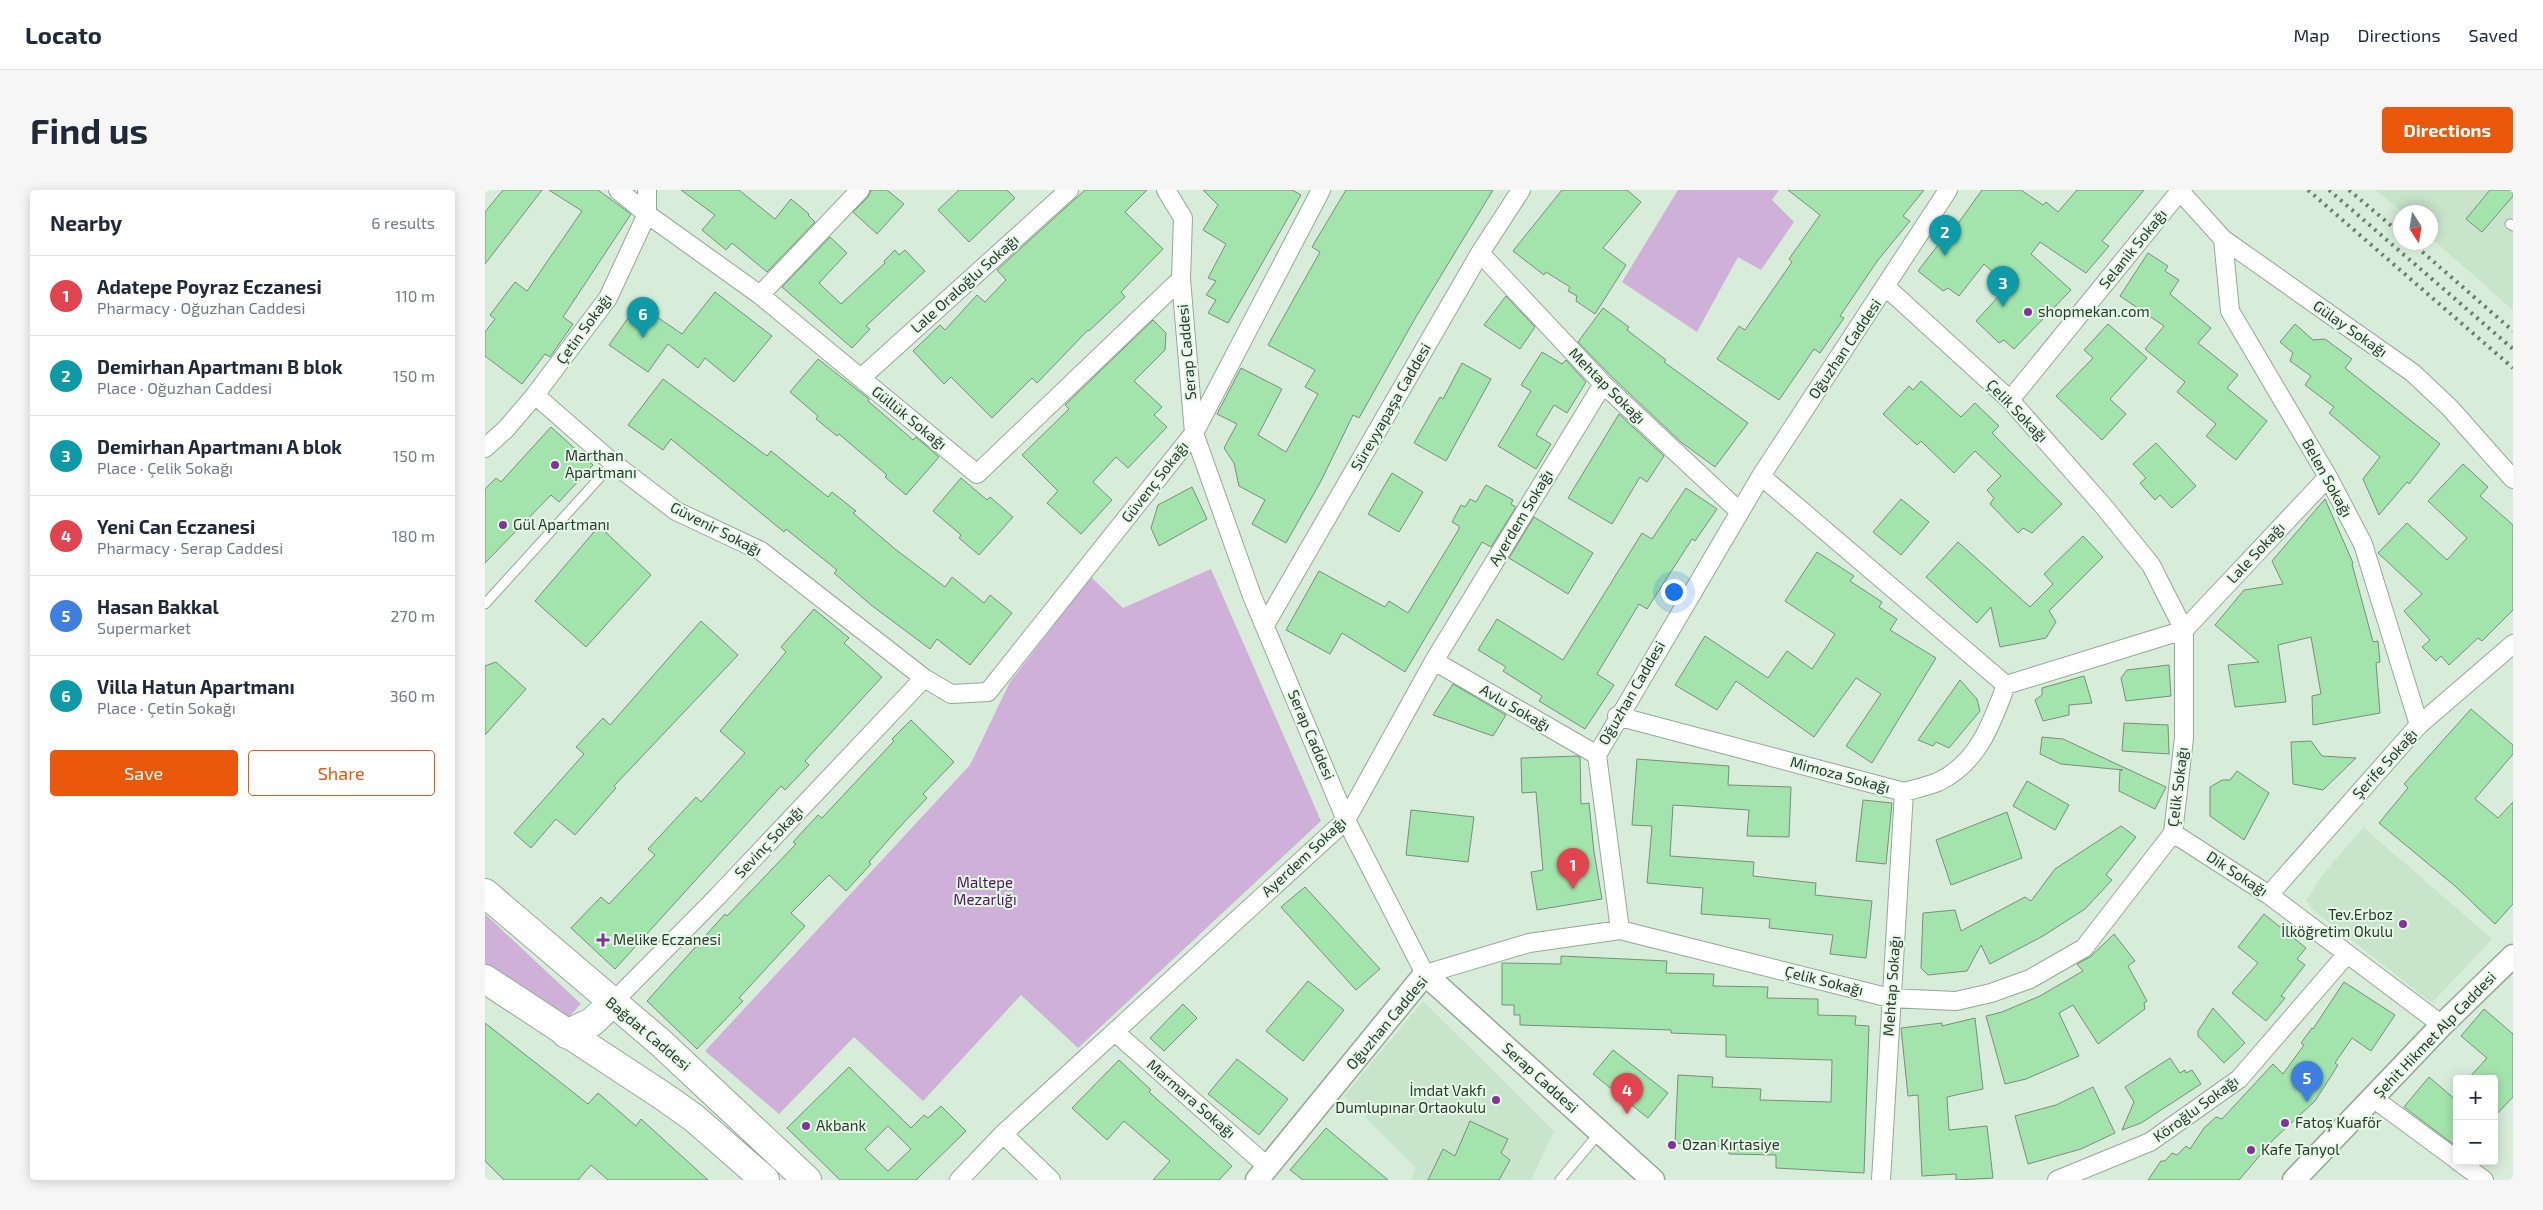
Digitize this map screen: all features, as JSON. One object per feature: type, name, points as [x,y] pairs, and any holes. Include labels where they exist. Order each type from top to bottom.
[{"type":"main road","name":"Bağdat Caddesi","points":[[485,893],[669,1050],[807,1180]]},
{"type":"main road","points":[[485,979],[686,1113],[765,1180]]},
{"type":"main road","points":[[567,1034],[592,1022],[612,1003]]},
{"type":"street","name":"Güllük Sokağı","points":[[618,190],[647,214],[761,295],[977,474],[1181,279]]},
{"type":"street","name":"Çetin Sokağı","points":[[485,448],[506,429],[535,395],[608,298],[647,214],[647,190]]},
{"type":"street","points":[[761,295],[860,190]]},
{"type":"street","name":"Lale Oraloğlu Sokağı","points":[[861,378],[1069,190]]},
{"type":"street","name":"Serap Caddesi","points":[[1165,190],[1183,218],[1181,279],[1194,433],[1252,596],[1346,820],[1425,974],[1653,1180]]},
{"type":"street","name":"Güvenç Sokağı","points":[[924,678],[951,694],[988,692],[1194,433],[1321,190]]},
{"type":"street","name":"Süreyyapaşa Caddesi","points":[[1265,625],[1480,253],[1521,190]]},
{"type":"street","name":"Oğuzhan Caddesi","points":[[1262,1173],[1425,974],[1529,943],[1620,930],[1597,755],[1617,716],[1761,476],[1948,190]]},
{"type":"street","name":"Gülay Sokağı","points":[[2179,190],[2223,239],[2413,373],[2450,408],[2513,479]]},
{"type":"street","name":"Selanik Sokağı","points":[[2010,400],[2179,190]]},
{"type":"street","name":"Belen Sokağı","points":[[2223,239],[2230,310],[2328,477],[2363,544],[2419,726]]},
{"type":"street","name":"Mehtap Sokağı","points":[[1480,253],[1603,384],[1740,512]]},
{"type":"street","name":"Çelik Sokağı","points":[[1620,930],[1890,998],[1956,1000],[1991,993],[2030,979],[2054,967],[2084,948],[2173,833],[2184,738],[2184,630],[2151,565],[2105,508],[2010,400],[1886,287]]},
{"type":"street","name":"Ayerdem Sokağı","points":[[959,1180],[1003,1134],[1346,820],[1434,661],[1603,384]]},
{"type":"street","name":"Güvenir Sokağı","points":[[535,395],[613,463],[676,511],[761,551],[924,678]]},
{"type":"street","points":[[1761,476],[2005,685],[2184,630]]},
{"type":"street","name":"Lale Sokağı","points":[[2184,630],[2328,477]]},
{"type":"street","name":"Şerife Sokağı","points":[[2269,895],[2419,726],[2513,644]]},
{"type":"street","name":"Avlu Sokağı","points":[[1434,661],[1597,755]]},
{"type":"street","name":"Sevinç Sokağı","points":[[612,1003],[717,897],[924,678]]},
{"type":"street","name":"Mimoza Sokağı","points":[[1617,716],[1904,792],[1939,782],[1966,764],[1989,729],[2005,685]]},
{"type":"street","name":"Mehtap Sokağı","points":[[1881,1180],[1890,998],[1904,792]]},
{"type":"street","name":"Dik Sokağı","points":[[2173,833],[2269,895],[2442,1025]]},
{"type":"street","name":"Köroğlu Sokağı","points":[[2057,1180],[2150,1142],[2239,1079],[2347,954]]},
{"type":"street","name":"Şehit Hikmet Alp Caddesi","points":[[2294,1180],[2442,1025],[2513,956]]},
{"type":"street","name":"Marmara Sokağı","points":[[1115,1032],[1262,1173]]},
{"type":"street","points":[[2373,1098],[2453,1157]]},
{"type":"street","points":[[1003,1134],[1051,1180]]},
{"type":"street","points":[[2463,1165],[2484,1180]]},
{"type":"lane","points":[[485,604],[613,463]]},
{"type":"lane","points":[[1560,1180],[1600,1132]]},
{"type":"shaded area","points":[[2376,190],[2513,190],[2513,310],[2438,244],[2438,205],[2394,205]]},
{"type":"shaded area","name":"Tev.Erboz İlköğretim Okulu","points":[[2363,827],[2492,939],[2432,1003],[2312,909],[2306,901],[2321,877]]},
{"type":"shaded area","points":[[1423,1001],[1554,1131],[1531,1180],[1411,1180],[1416,1168],[1344,1096]]},
{"type":"green space","points":[[1678,190],[1779,190],[1772,200],[1794,222],[1761,270],[1738,257],[1697,332],[1622,282]]},
{"type":"green space","name":"Maltepe Mezarlığı","points":[[1211,569],[1321,821],[1078,1048],[1021,995],[923,1101],[854,1037],[779,1114],[705,1051],[970,765],[1010,682],[1091,577],[1123,608]]},
{"type":"green space","points":[[485,914],[581,1004],[564,1022],[485,967]]},
{"type":"building","points":[[503,190],[542,190],[485,264],[485,212]]},
{"type":"building","points":[[549,190],[598,190],[631,214],[563,317],[573,324],[550,357],[545,354],[522,384],[485,356],[485,332],[495,319],[490,315],[515,282],[527,291],[582,211]]},
{"type":"building","points":[[681,190],[739,190],[775,219],[791,199],[809,214],[815,222],[767,272],[732,243],[726,250],[702,230],[715,215]]},
{"type":"building","points":[[871,190],[887,190],[904,204],[877,234],[853,212],[868,197]]},
{"type":"building","points":[[959,190],[1007,190],[1015,198],[969,242],[938,210]]},
{"type":"building","points":[[1085,190],[1147,190],[1125,212],[1163,249],[1121,292],[1125,297],[1088,330],[1037,383],[1032,378],[992,418],[951,377],[944,384],[913,351],[940,325],[945,330],[977,295],[985,302],[1006,280],[997,270]]},
{"type":"building","points":[[1203,190],[1292,190],[1301,195],[1228,323],[1208,313],[1216,300],[1206,295],[1216,281],[1208,278],[1226,244],[1203,230],[1218,205]]},
{"type":"building","points":[[1346,190],[1493,190],[1417,315],[1359,418],[1353,415],[1321,481],[1286,543],[1252,524],[1265,500],[1239,486],[1234,463],[1224,448],[1237,424],[1217,414],[1241,368],[1282,389],[1258,435],[1286,452],[1318,394],[1305,387],[1315,370],[1268,345],[1320,252],[1312,247]]},
{"type":"building","points":[[1562,190],[1627,190],[1641,202],[1603,248],[1626,265],[1595,314],[1576,301],[1577,296],[1568,291],[1570,287],[1546,272],[1544,275],[1513,251]]},
{"type":"building","points":[[1788,190],[1924,190],[1903,216],[1910,221],[1878,260],[1840,316],[1844,318],[1820,353],[1814,349],[1779,400],[1717,359],[1739,326],[1745,330],[1792,262],[1789,259],[1820,215]]},
{"type":"building","points":[[1982,190],[2021,190],[2043,205],[2046,202],[2058,212],[2077,190],[2144,190],[2102,241],[2109,246],[2086,273],[2040,242],[2031,254],[2071,290],[2014,349],[2004,340],[1999,343],[1976,321],[2008,286],[1984,264],[1959,296],[1948,288],[1943,291],[1918,271],[1941,241],[1944,243]]},
{"type":"building","points":[[2490,190],[2513,190],[2513,196],[2482,232],[2466,219]]},
{"type":"building","points":[[830,237],[847,253],[819,283],[841,304],[885,263],[884,261],[895,250],[899,255],[905,250],[925,271],[866,326],[870,329],[852,348],[782,287]]},
{"type":"building","points":[[2148,253],[2168,266],[2165,271],[2179,280],[2170,294],[2211,328],[2198,343],[2238,375],[2227,388],[2267,421],[2236,460],[2206,436],[2216,424],[2177,392],[2185,382],[2145,349],[2164,326],[2120,296]]},
{"type":"building","points":[[715,292],[772,336],[734,382],[705,358],[698,368],[668,344],[648,372],[609,345],[638,304],[682,334]]},
{"type":"building","points":[[1506,296],[1535,327],[1520,349],[1484,325]]},
{"type":"building","points":[[1603,308],[1629,327],[1627,330],[1666,360],[1664,362],[1748,423],[1715,467],[1681,442],[1578,342]]},
{"type":"building","points":[[1153,320],[1166,333],[1165,350],[1134,381],[1162,407],[1154,415],[1167,427],[1128,468],[1116,457],[1093,482],[1112,500],[1081,534],[1047,503],[1058,491],[1022,455],[1069,409],[1065,405]]},
{"type":"building","points":[[2108,324],[2147,358],[2110,399],[2126,414],[2102,440],[2056,396],[2093,358],[2084,350]]},
{"type":"building","points":[[2295,324],[2313,340],[2325,339],[2352,359],[2345,368],[2440,444],[2409,484],[2407,482],[2379,515],[2363,479],[2380,457],[2329,413],[2334,407],[2305,385],[2311,376],[2290,361],[2293,353],[2280,342]]},
{"type":"building","points":[[1542,352],[1562,364],[1566,360],[1586,382],[1567,413],[1554,405],[1536,435],[1551,444],[1536,469],[1498,446],[1531,391],[1521,385]]},
{"type":"building","points":[[818,359],[869,399],[868,401],[913,440],[916,437],[939,457],[906,495],[885,477],[887,475],[839,434],[837,436],[816,419],[818,416],[790,392]]},
{"type":"building","points":[[1462,363],[1491,379],[1446,461],[1414,443],[1440,397],[1443,399]]},
{"type":"building","points":[[663,379],[767,456],[771,451],[828,497],[832,492],[856,511],[853,513],[895,549],[945,587],[952,577],[984,603],[990,595],[1012,613],[970,665],[937,639],[930,649],[871,605],[834,573],[837,570],[786,529],[784,532],[671,439],[663,450],[628,425]]},
{"type":"building","points":[[1921,381],[1961,417],[1975,403],[1999,426],[1992,433],[2062,504],[2032,533],[2023,528],[2018,533],[1990,504],[1994,498],[1987,490],[2001,476],[1975,451],[1954,473],[1921,441],[1917,445],[1883,414],[1909,386],[1913,390]]},
{"type":"building","points":[[1619,414],[1664,456],[1647,482],[1640,477],[1612,524],[1568,498]]},
{"type":"building","points":[[551,427],[593,465],[559,502],[551,495],[485,563],[485,489],[496,478],[501,482]]},
{"type":"building","points":[[2156,443],[2196,486],[2172,508],[2160,495],[2155,500],[2140,483],[2146,478],[2133,464]]},
{"type":"building","points":[[2463,464],[2488,487],[2480,496],[2513,525],[2513,610],[2482,641],[2478,638],[2449,665],[2441,656],[2436,661],[2422,647],[2430,640],[2404,611],[2422,594],[2378,553],[2407,523],[2447,560],[2467,538],[2428,501]]},
{"type":"building","points":[[1392,473],[1423,492],[1399,532],[1368,514]]},
{"type":"building","points":[[961,478],[987,500],[990,497],[1013,517],[979,555],[959,538],[961,535],[933,511]]},
{"type":"building","points":[[1486,485],[1513,500],[1511,504],[1516,507],[1491,547],[1482,542],[1405,672],[1342,633],[1330,654],[1286,630],[1319,571],[1385,607],[1389,601],[1408,613],[1459,529],[1459,526],[1452,522],[1461,505],[1465,507],[1470,499],[1476,502]]},
{"type":"building","points":[[1192,487],[1207,519],[1159,546],[1151,528],[1158,505]]},
{"type":"building","points":[[1686,488],[1717,509],[1695,541],[1692,539],[1647,609],[1639,604],[1597,674],[1614,685],[1585,729],[1539,701],[1542,696],[1503,671],[1506,667],[1478,650],[1497,619],[1563,660],[1642,533],[1652,539]]},
{"type":"building","points":[[1901,499],[1929,522],[1901,555],[1873,532]]},
{"type":"building","points":[[2325,499],[2353,563],[2373,642],[2378,641],[2380,662],[2376,663],[2380,713],[2313,725],[2312,696],[2321,694],[2311,637],[2278,645],[2286,702],[2235,707],[2228,665],[2259,662],[2215,625],[2244,590],[2283,584],[2272,561]]},
{"type":"building","points":[[1534,517],[1593,553],[1568,594],[1509,558]]},
{"type":"building","points":[[599,526],[651,575],[586,647],[535,601]]},
{"type":"building","points":[[2083,536],[2103,557],[2049,611],[2056,622],[2046,638],[2000,647],[1991,607],[1977,623],[1926,577],[1958,542],[2030,607],[2053,584],[2044,574]]},
{"type":"building","points":[[1817,552],[1854,576],[1850,581],[1882,602],[1879,607],[1897,619],[1890,630],[1936,658],[1872,763],[1846,746],[1881,694],[1856,678],[1814,737],[1736,681],[1717,710],[1675,685],[1705,636],[1768,678],[1787,651],[1812,669],[1835,634],[1785,601]]},
{"type":"building","points":[[814,609],[849,638],[844,643],[882,677],[805,761],[809,765],[785,790],[781,786],[615,969],[571,928],[601,897],[609,904],[655,855],[648,849],[696,797],[701,802],[745,753],[720,731],[786,652],[781,647]]},
{"type":"building","points":[[701,621],[738,655],[614,786],[616,788],[575,835],[556,819],[531,848],[514,833],[584,754],[576,747],[603,718],[610,725]]},
{"type":"building","points":[[496,662],[526,689],[485,735],[485,666]]},
{"type":"building","points":[[2169,665],[2171,696],[2126,701],[2121,678],[2127,670]]},
{"type":"building","points":[[2084,676],[2092,703],[2069,705],[2069,715],[2043,721],[2035,700],[2042,695],[2042,688]]},
{"type":"building","points":[[1960,680],[1977,699],[1980,711],[1949,748],[1936,742],[1933,746],[1918,740]]},
{"type":"building","points":[[1453,684],[1506,715],[1493,736],[1433,715]]},
{"type":"building","points":[[2471,709],[2513,745],[2513,754],[2475,799],[2498,818],[2513,802],[2513,904],[2495,924],[2455,886],[2379,823],[2408,788],[2404,784]]},
{"type":"building","points":[[911,720],[954,762],[923,794],[927,798],[869,862],[871,864],[846,891],[829,875],[791,913],[805,926],[739,998],[743,1001],[697,1049],[647,1001],[725,914],[727,916],[796,844],[793,842],[818,815],[822,818],[894,741],[892,739]]},
{"type":"building","points":[[2124,723],[2168,725],[2169,754],[2122,751]]},
{"type":"building","points":[[2042,737],[2063,739],[2166,787],[2155,809],[2119,791],[2120,770],[2123,770],[2061,764],[2040,754]]},
{"type":"building","points":[[2311,741],[2322,756],[2356,758],[2323,790],[2293,784],[2291,742]]},
{"type":"building","points":[[1580,757],[1581,804],[1589,803],[1594,852],[1602,899],[1537,910],[1531,872],[1543,870],[1536,792],[1522,793],[1521,758]]},
{"type":"building","points":[[1637,759],[1729,766],[1728,785],[1791,787],[1789,837],[1747,836],[1749,810],[1673,805],[1670,856],[1754,862],[1753,876],[1816,883],[1815,895],[1872,901],[1866,958],[1830,954],[1833,935],[1769,928],[1770,919],[1701,914],[1703,888],[1647,883],[1652,826],[1632,825]]},
{"type":"building","points":[[2237,771],[2269,793],[2244,840],[2210,816],[2210,787],[2222,780],[2230,780]]},
{"type":"building","points":[[2027,781],[2069,805],[2055,830],[2013,806]]},
{"type":"building","points":[[1863,800],[1892,803],[1886,864],[1856,861]]},
{"type":"building","points":[[1411,810],[1474,817],[1468,862],[1406,855]]},
{"type":"building","points":[[2007,812],[2022,858],[1951,885],[1936,840]]},
{"type":"building","points":[[2121,826],[2136,837],[2106,875],[2112,880],[2085,909],[2043,936],[1990,964],[1981,945],[1967,971],[1928,975],[1921,968],[1923,913],[1955,910],[1961,931],[2025,897],[2031,901],[2055,869]]},
{"type":"building","points":[[1305,887],[1380,969],[1356,990],[1281,907]]},
{"type":"building","points":[[2264,914],[2306,948],[2297,959],[2305,965],[2281,996],[2285,998],[2266,1021],[2232,993],[2258,963],[2238,947]]},
{"type":"building","points":[[2114,934],[2135,961],[2128,966],[2147,1001],[2144,1003],[2145,1009],[2098,1044],[2073,1005],[2059,1013],[2079,1056],[2026,1079],[2005,1084],[1986,1016],[2002,1012],[2040,996],[2083,971],[2077,964],[2090,957]]},
{"type":"building","points":[[1561,956],[1667,961],[1666,973],[1714,974],[1713,986],[1768,987],[1767,998],[1818,999],[1818,1015],[1856,1016],[1855,1025],[1869,1026],[1864,1173],[1776,1168],[1776,1155],[1729,1154],[1729,1147],[1675,1143],[1678,1075],[1713,1077],[1712,1087],[1761,1089],[1760,1100],[1831,1102],[1832,1060],[1726,1057],[1726,1035],[1671,1033],[1671,1030],[1520,1025],[1520,1015],[1514,1015],[1514,1005],[1502,1005],[1502,963],[1561,964]]},
{"type":"building","points":[[1308,981],[1344,1010],[1303,1061],[1266,1031]]},
{"type":"building","points":[[2344,982],[2395,1015],[2371,1051],[2352,1038],[2335,1063],[2338,1065],[2315,1101],[2273,1140],[2239,1180],[2148,1180],[2161,1161],[2165,1161],[2172,1153],[2177,1155],[2186,1146],[2190,1149],[2204,1128],[2216,1117],[2222,1119],[2273,1064],[2283,1074],[2304,1045],[2301,1043],[2313,1029]]},
{"type":"building","points":[[1183,1004],[1197,1018],[1164,1051],[1150,1038]]},
{"type":"building","points":[[2213,1008],[2245,1043],[2224,1063],[2198,1036],[2198,1031]]},
{"type":"building","points":[[2484,1009],[2513,1034],[2513,1097],[2498,1113],[2498,1075],[2472,1075],[2487,1058],[2461,1036]]},
{"type":"building","points":[[1975,1018],[1983,1089],[1947,1097],[1949,1130],[1987,1126],[1993,1178],[1956,1180],[1956,1174],[1922,1176],[1918,1095],[1908,1096],[1901,1028],[1942,1023],[1942,1026]]},
{"type":"building","points":[[485,1023],[588,1104],[598,1093],[636,1126],[641,1119],[708,1180],[608,1180],[591,1165],[578,1180],[504,1180],[485,1161]]},
{"type":"building","points":[[1613,1050],[1668,1093],[1648,1118],[1593,1074]]},
{"type":"building","points":[[2170,1058],[2180,1073],[2185,1070],[2186,1073],[2192,1070],[2201,1084],[2141,1123],[2122,1130],[2134,1102],[2125,1087]]},
{"type":"building","points":[[1237,1059],[1288,1099],[1259,1135],[1208,1094]]},
{"type":"building","points":[[1119,1060],[1151,1090],[1149,1092],[1232,1166],[1219,1180],[1153,1180],[1170,1161],[1124,1121],[1107,1140],[1072,1108]]},
{"type":"building","points":[[849,1067],[911,1128],[924,1115],[928,1118],[941,1106],[966,1131],[916,1180],[840,1180],[787,1128]],"holes":[[[888,1126],[911,1149],[888,1171],[865,1149]]]},
{"type":"building","points":[[2429,1077],[2453,1098],[2453,1144],[2404,1107]]},
{"type":"building","points":[[2093,1087],[2115,1133],[2081,1149],[2028,1164],[2015,1116],[2056,1105]]},
{"type":"building","points":[[1470,1121],[1508,1139],[1501,1153],[1510,1160],[1499,1180],[1428,1180],[1443,1149],[1455,1156]]},
{"type":"building","points":[[1326,1128],[1388,1180],[1303,1180],[1290,1170]]},
{"type":"railway","points":[[2308,190],[2513,368]]},
{"type":"railway","points":[[2329,190],[2513,349]]},
{"type":"railway","points":[[2349,190],[2393,227]]},
{"type":"railway","points":[[2420,250],[2513,331]]},
{"type":"place","name":"Demirhan Apartmanı B blok","points":[[1945,256]]},
{"type":"place","name":"Demirhan Apartmanı A blok","points":[[2003,307]]},
{"type":"place","name":"shopmekan.com","points":[[2028,312]]},
{"type":"place","name":"Villa Hatun Apartmanı","points":[[643,338]]},
{"type":"place","name":"Marthan Apartmanı","points":[[555,465]]},
{"type":"place","name":"Gül Apartmanı","points":[[503,525]]},
{"type":"place","name":"Adatepe Poyraz Eczanesi","points":[[1573,889]]},
{"type":"place","name":"Tev.Erboz İlköğretim Okulu","points":[[2403,924]]},
{"type":"place","name":"Melike Eczanesi","points":[[603,940]]},
{"type":"place","name":"İmdat Vakfı Dumlupınar Ortaokulu","points":[[1496,1100]]},
{"type":"place","name":"Hasan Bakkal","points":[[2307,1102]]},
{"type":"place","name":"Yeni Can Eczanesi","points":[[1627,1114]]},
{"type":"place","name":"Fatoş Kuaför","points":[[2285,1123]]},
{"type":"place","name":"Akbank","points":[[806,1126]]},
{"type":"place","name":"Ozan Kırtasiye","points":[[1672,1145]]},
{"type":"place","name":"Kafe Tanyol","points":[[2251,1150]]}]
